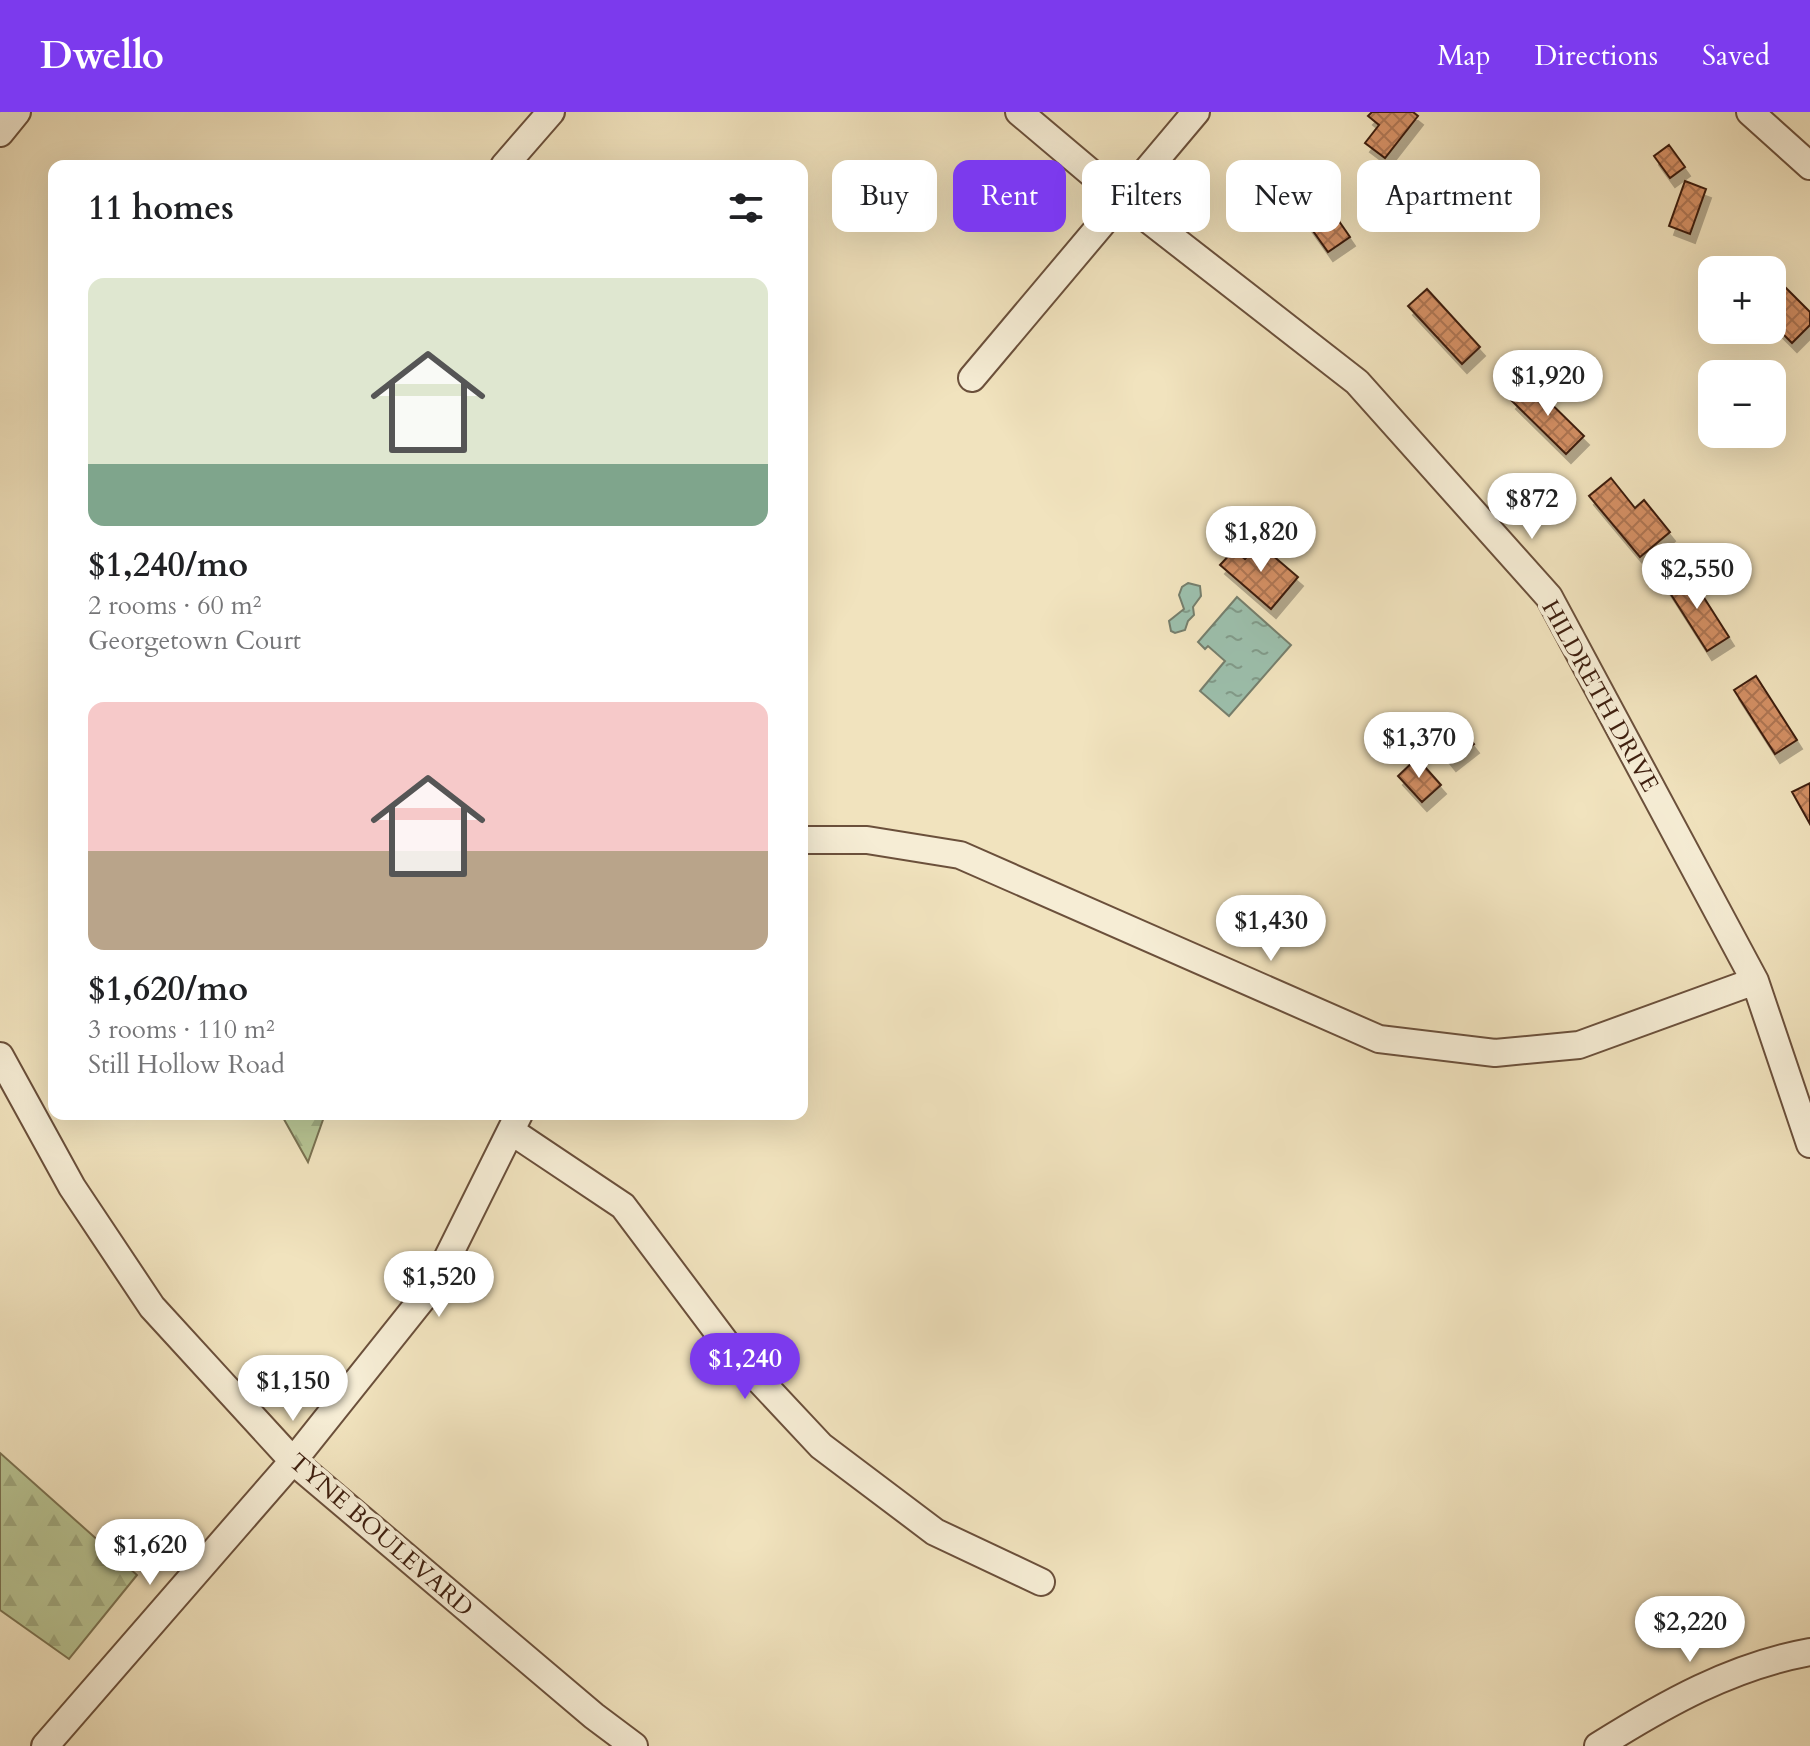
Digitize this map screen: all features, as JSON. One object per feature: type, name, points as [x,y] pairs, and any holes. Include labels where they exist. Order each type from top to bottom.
[{"type":"street","points":[[0,133],[17,112]]},
{"type":"street","points":[[509,160],[551,112]]},
{"type":"street","name":"HILDRETH DRIVE","points":[[1019,112],[1082,165]]},
{"type":"street","points":[[1155,160],[1196,112]]},
{"type":"street","points":[[1750,112],[1810,166]]},
{"type":"street","points":[[972,378],[1094,232]]},
{"type":"street","name":"HILDRETH DRIVE","points":[[1164,232],[1357,382],[1549,597],[1755,981],[1810,1144]]},
{"type":"street","points":[[808,840],[867,840],[960,855],[1379,1039],[1495,1053],[1579,1045],[1755,981]]},
{"type":"street","name":"TYNE BOULEVARD","points":[[0,1056],[72,1187],[152,1307],[293,1461],[634,1746]]},
{"type":"street","points":[[45,1746],[293,1461],[435,1283],[515,1122],[623,1206],[732,1351],[821,1446],[935,1532],[1041,1582]]},
{"type":"street","points":[[1598,1746],[1690,1691],[1771,1661],[1810,1652]]},
{"type":"green space","points":[[284,1120],[323,1120],[308,1162]]},
{"type":"green space","points":[[0,1453],[137,1575],[69,1659],[0,1610]]},
{"type":"water","points":[[1188,583],[1200,586],[1201,596],[1193,607],[1194,615],[1185,630],[1175,633],[1171,631],[1169,621],[1184,609],[1179,595]]},
{"type":"water","points":[[1237,597],[1291,645],[1229,716],[1200,691],[1225,661],[1208,646],[1205,649],[1198,642]]},
{"type":"building","points":[[1372,112],[1413,112],[1418,116],[1385,158],[1365,143],[1379,125],[1368,116]]},
{"type":"building","points":[[1669,145],[1685,167],[1670,178],[1654,156]]},
{"type":"building","points":[[1685,181],[1706,189],[1690,234],[1669,226]]},
{"type":"building","points":[[1341,224],[1350,237],[1328,252],[1314,232],[1341,232]]},
{"type":"building","points":[[1786,288],[1810,312],[1810,325],[1792,343],[1786,337]]},
{"type":"building","points":[[1427,289],[1480,347],[1462,364],[1408,306]]},
{"type":"building","points":[[1529,382],[1584,436],[1566,454],[1511,400]]},
{"type":"building","points":[[1611,478],[1635,508],[1644,500],[1670,532],[1640,557],[1589,496]]},
{"type":"building","points":[[1258,543],[1298,577],[1271,609],[1220,565],[1234,550],[1245,559]]},
{"type":"building","points":[[1687,571],[1729,637],[1707,651],[1665,585]]},
{"type":"building","points":[[1756,676],[1797,740],[1775,754],[1734,690]]},
{"type":"building","points":[[1461,728],[1474,744],[1451,762],[1438,746]]},
{"type":"building","points":[[1417,758],[1441,785],[1422,802],[1398,776]]},
{"type":"building","points":[[1810,783],[1810,824],[1792,792]]}]
